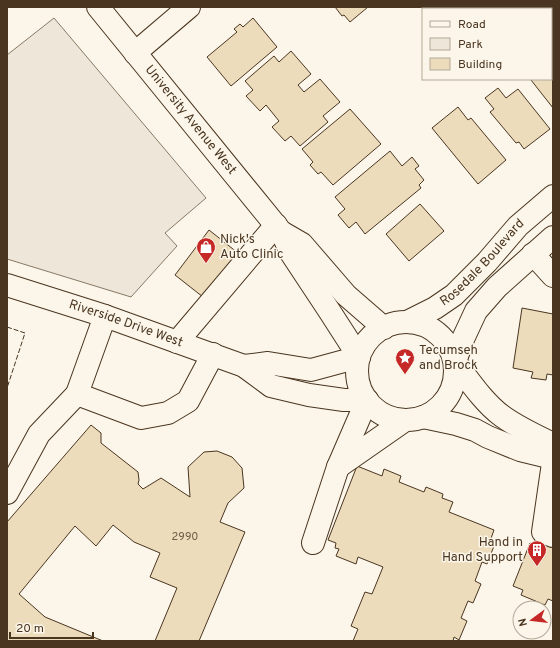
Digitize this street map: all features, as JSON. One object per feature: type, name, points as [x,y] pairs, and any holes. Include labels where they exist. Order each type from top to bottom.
[{"type":"main road","name":"University Avenue West","points":[[98,7],[279,229],[290,253],[359,357]]},
{"type":"main road","points":[[135,53],[189,7]]},
{"type":"main road","name":"Rosedale Boulevard","points":[[407,322],[435,308],[454,294],[487,262],[518,226],[553,196]]},
{"type":"main road","name":"University Avenue West","points":[[279,229],[302,244],[346,295],[384,328]]},
{"type":"main road","points":[[177,342],[279,229]]},
{"type":"main road","name":"Rosedale Boulevard","points":[[455,362],[463,339],[476,311],[497,287],[553,238]]},
{"type":"main road","points":[[533,254],[553,276]]},
{"type":"main road","name":"Riverside Drive West","points":[[7,285],[105,316],[213,354],[244,366],[271,386],[309,395],[344,400],[367,400]]},
{"type":"main road","points":[[7,493],[40,434],[76,394],[105,316]]},
{"type":"main road","points":[[553,444],[534,435],[501,415],[487,402],[455,362],[448,345],[437,333],[423,325],[415,322],[398,322],[384,328],[370,337],[364,346],[359,357],[357,374],[359,388],[374,408],[383,415],[393,419],[436,419],[456,424],[475,430],[520,450],[553,458]]},
{"type":"main road","points":[[76,394],[140,418],[168,413],[188,401],[213,354]]},
{"type":"main road","name":"Riverside Drive West","points":[[244,366],[268,364],[311,370],[359,357]]},
{"type":"main road","points":[[338,467],[414,419],[434,412],[442,405],[449,396],[454,385],[455,362]]},
{"type":"main road","points":[[313,543],[338,467],[367,400]]},
{"type":"main road","points":[[553,463],[543,532],[553,536]]},
{"type":"green space","points":[[54,18],[206,198],[165,233],[177,246],[131,297],[7,259],[7,55]]},
{"type":"building","points":[[335,7],[368,7],[350,22],[344,15],[342,16]]},
{"type":"building","points":[[253,18],[277,47],[231,86],[207,57],[237,32],[234,29],[240,24],[243,27]]},
{"type":"building","points":[[291,51],[311,74],[298,85],[304,92],[320,79],[340,102],[323,116],[328,122],[300,146],[291,136],[285,141],[272,127],[279,121],[266,105],[260,111],[246,96],[253,90],[245,81],[274,56],[279,62]]},
{"type":"building","points":[[552,64],[553,108],[531,80],[552,80]]},
{"type":"building","points":[[498,88],[506,98],[518,89],[550,129],[524,149],[519,142],[516,143],[490,112],[494,109],[485,98]]},
{"type":"building","points":[[458,107],[468,120],[471,118],[506,160],[478,184],[432,128]]},
{"type":"building","points":[[350,109],[381,144],[333,185],[321,172],[318,174],[310,165],[313,162],[302,149]]},
{"type":"building","points":[[390,151],[402,166],[412,157],[419,166],[415,169],[424,180],[419,185],[421,188],[365,234],[356,222],[349,228],[338,215],[345,209],[335,197]]},
{"type":"building","points":[[420,204],[444,231],[409,261],[386,234]]},
{"type":"building","name":"Nick's Auto Clinic","points":[[209,230],[238,253],[203,297],[175,275]]},
{"type":"building","points":[[522,308],[553,314],[553,375],[547,374],[546,380],[531,378],[533,372],[513,368]]},
{"type":"building","points":[[91,425],[101,433],[101,443],[138,472],[138,484],[143,489],[161,478],[190,497],[188,467],[204,452],[217,451],[232,457],[242,468],[244,488],[228,503],[220,522],[245,532],[199,641],[155,641],[177,588],[150,577],[160,553],[134,542],[113,525],[96,546],[75,526],[19,594],[45,617],[103,641],[7,641],[7,522]]},
{"type":"building","points":[[357,466],[382,476],[384,469],[401,476],[399,482],[424,492],[426,487],[443,494],[442,498],[453,502],[449,512],[494,530],[489,544],[494,546],[487,564],[482,562],[475,581],[481,584],[473,603],[468,601],[461,618],[467,621],[459,640],[454,637],[453,641],[353,641],[358,629],[351,626],[365,592],[372,594],[383,567],[358,557],[356,564],[336,556],[339,549],[335,548],[336,543],[328,540]]},
{"type":"building","name":"Hand in Hand Support","points":[[535,540],[553,547],[553,601],[548,599],[533,600],[521,595],[523,590],[513,586],[530,543],[533,545]]},
{"type":"fence","points":[[7,327],[25,333],[7,388]]},
{"type":"place","name":"Nick's Auto Clinic","points":[[206,264]]},
{"type":"place","name":"Tecumseh and Brock","points":[[405,375]]},
{"type":"place","name":"Hand in Hand Support","points":[[537,567]]}]
